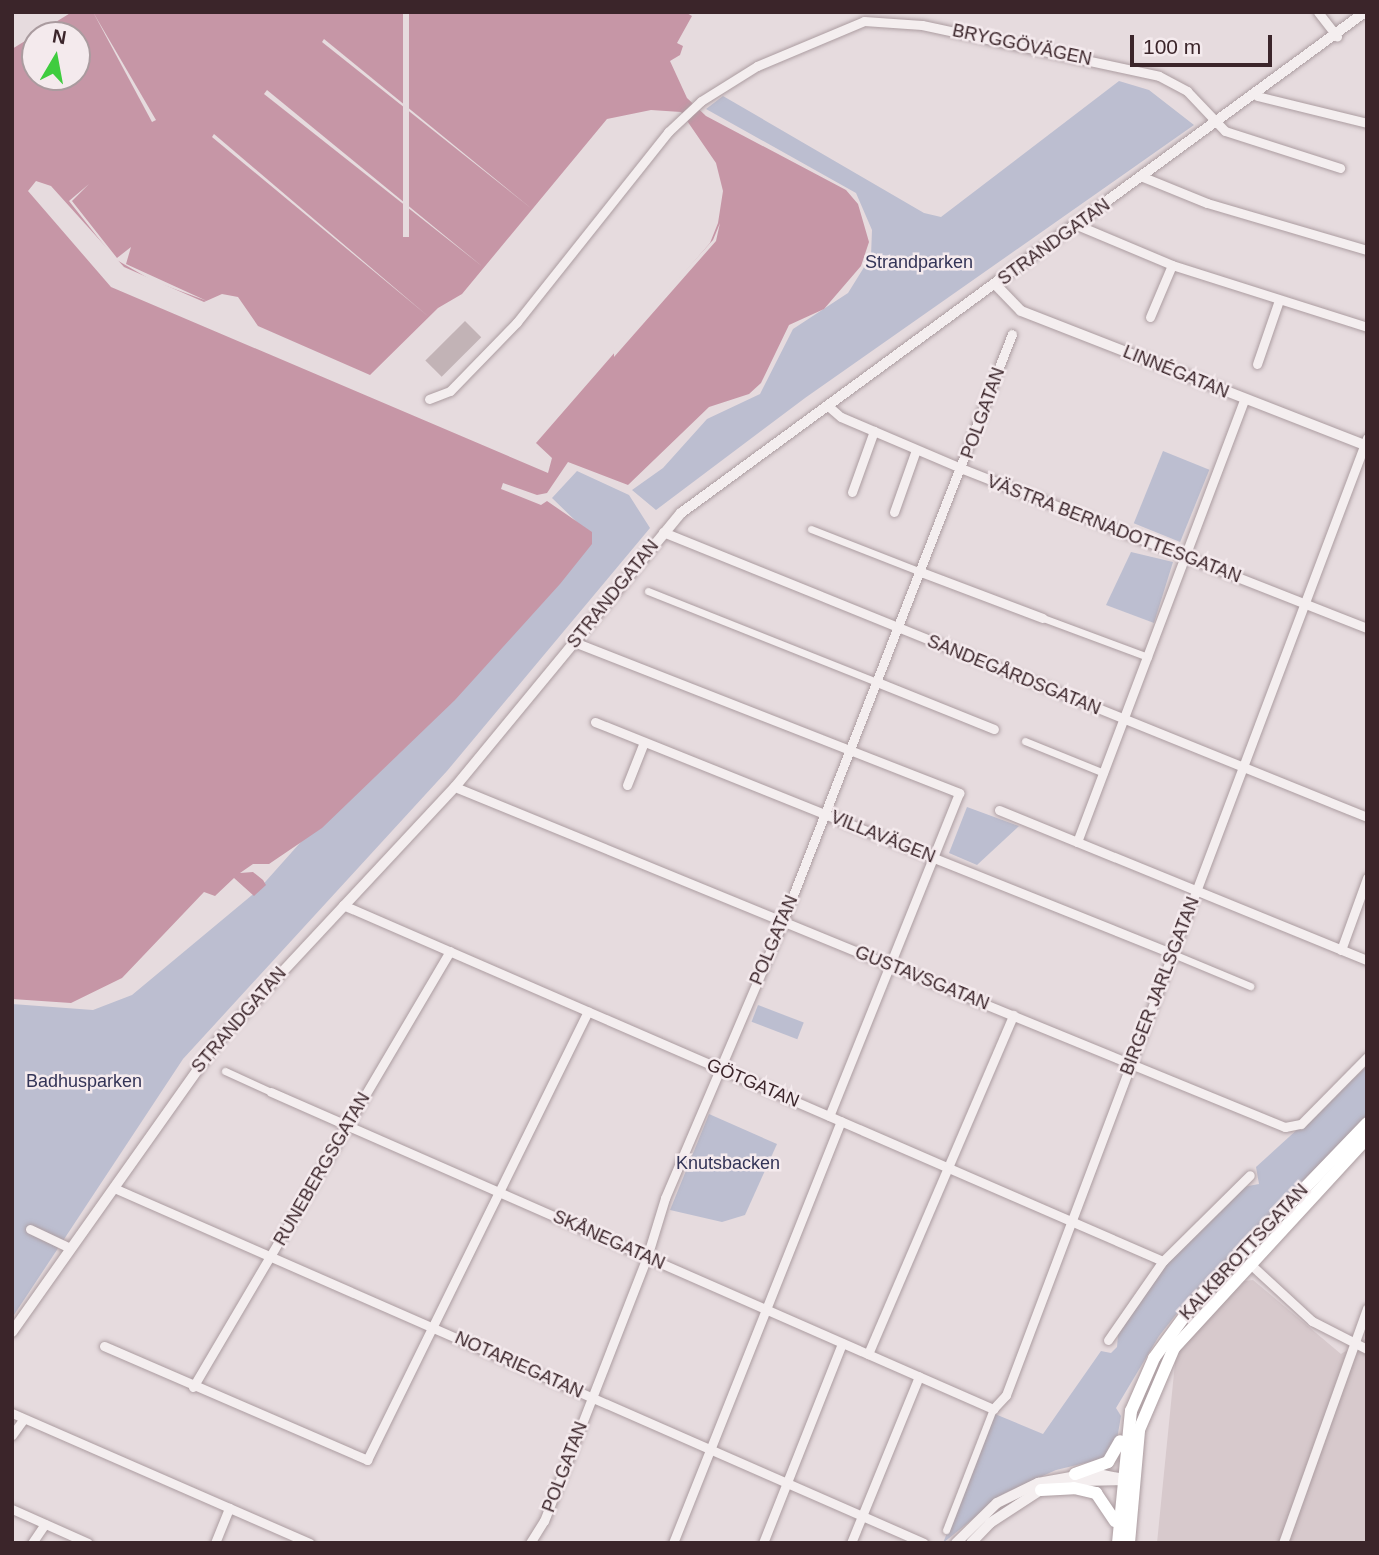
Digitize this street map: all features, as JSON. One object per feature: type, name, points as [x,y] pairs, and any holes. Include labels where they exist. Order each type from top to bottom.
[{"type":"main road","name":"KALKBROTTSGATAN","points":[[1118,1537],[1130,1411],[1154,1358],[1195,1302],[1367,1123]]},
{"type":"main road","name":"KALKBROTTSGATAN","points":[[1123,1479],[1139,1430],[1174,1348],[1367,1138]]},
{"type":"main road","points":[[1075,1474],[1102,1466],[1115,1454],[1130,1411]]},
{"type":"main road","points":[[1123,1479],[1129,1543]]},
{"type":"main road","points":[[1041,1490],[1074,1488],[1096,1493],[1110,1507],[1118,1537]]},
{"type":"street","points":[[1318,12],[1337,36]]},
{"type":"street","name":"STRANDGATAN","points":[[12,1332],[218,1041],[455,787],[663,532],[711,486],[1256,96],[1365,12]]},
{"type":"street","name":"BRYGGÖVÄGEN","points":[[429,399],[450,391],[517,322],[672,128],[701,101],[721,85],[815,40],[864,21],[894,20],[1159,75],[1187,91],[1217,123]]},
{"type":"street","points":[[1256,96],[1367,123]]},
{"type":"street","points":[[1217,123],[1225,131],[1340,168]]},
{"type":"street","points":[[1143,177],[1207,203],[1367,250]]},
{"type":"street","points":[[1077,225],[1172,265],[1367,327]]},
{"type":"street","points":[[1150,317],[1172,265]]},
{"type":"street","name":"LINNÉGATAN","points":[[995,284],[1021,311],[1244,399],[1366,443]]},
{"type":"street","points":[[1257,365],[1279,300]]},
{"type":"street","name":"POLGATAN","points":[[530,1543],[544,1521],[648,1257],[665,1198],[783,921],[963,469],[1013,334]]},
{"type":"street","points":[[1077,842],[1244,399]]},
{"type":"street","name":"VÄSTRA BERNADOTTESGATAN","points":[[827,404],[874,431],[916,450],[1367,628]]},
{"type":"street","points":[[852,492],[874,431]]},
{"type":"street","name":"BIRGER JARLSGATAN","points":[[946,1530],[993,1409],[1006,1395],[1241,767],[1366,443]]},
{"type":"street","points":[[894,512],[916,450]]},
{"type":"street","points":[[811,529],[1148,657]]},
{"type":"street","name":"SANDEGÅRDSGATAN","points":[[663,532],[1367,817]]},
{"type":"street","points":[[648,591],[994,729]]},
{"type":"street","points":[[574,642],[959,793],[892,966],[829,1116]]},
{"type":"street","name":"VILLAVÄGEN","points":[[594,722],[1250,986]]},
{"type":"street","points":[[1026,741],[1104,773]]},
{"type":"street","points":[[627,785],[644,742]]},
{"type":"street","name":"GUSTAVSGATAN","points":[[455,787],[1292,1128],[1367,1058]]},
{"type":"street","points":[[999,810],[1367,960]]},
{"type":"street","points":[[1340,950],[1367,878]]},
{"type":"street","name":"GÖTGATAN","points":[[343,905],[1163,1261]]},
{"type":"street","name":"RUNEBERGSGATAN","points":[[193,1387],[450,951]]},
{"type":"street","points":[[104,1346],[193,1387],[367,1460],[588,1012]]},
{"type":"street","points":[[868,1354],[1013,1015]]},
{"type":"street","name":"SKÅNEGATAN","points":[[225,1071],[993,1409]]},
{"type":"street","points":[[673,1543],[841,1121]]},
{"type":"street","points":[[1108,1340],[1163,1261],[1250,1175]]},
{"type":"street","name":"NOTARIEGATAN","points":[[114,1188],[924,1543]]},
{"type":"street","points":[[30,1228],[70,1248]]},
{"type":"street","points":[[1249,1264],[1312,1321],[1367,1349]]},
{"type":"street","points":[[1283,1543],[1367,1309]]},
{"type":"street","points":[[763,1543],[842,1343]]},
{"type":"street","points":[[851,1543],[919,1376]]},
{"type":"street","points":[[12,1413],[310,1543]]},
{"type":"street","points":[[12,1436],[23,1420]]},
{"type":"street","points":[[956,1543],[997,1503],[1038,1483],[1075,1474],[1123,1479]]},
{"type":"street","points":[[971,1543],[990,1523],[1041,1490],[1077,1481],[1123,1479]]},
{"type":"street","points":[[12,1508],[88,1543]]},
{"type":"street","points":[[215,1543],[229,1508]]},
{"type":"street","points":[[32,1543],[45,1524]]},
{"type":"shaded area","points":[[72,12],[685,12],[692,16],[677,43],[683,46],[680,55],[670,61],[687,98],[706,116],[846,190],[858,204],[869,242],[861,266],[824,309],[789,325],[761,383],[749,394],[709,407],[628,485],[568,462],[547,493],[537,495],[503,483],[501,489],[541,505],[547,501],[592,532],[592,544],[560,584],[455,700],[322,828],[269,864],[253,864],[240,873],[253,872],[263,880],[266,885],[254,896],[234,878],[215,896],[204,892],[122,978],[71,1003],[12,999],[12,49],[21,43],[21,91],[91,91],[91,21],[57,21]],"holes":[[[651,110],[681,112],[716,163],[723,191],[718,223],[710,243],[536,443],[552,458],[548,473],[111,287],[28,191],[36,181],[51,186],[124,267],[204,302],[222,294],[238,297],[258,326],[370,375],[438,308],[462,294],[607,119]]]},
{"type":"shaded area","points":[[1253,1280],[1341,1354],[1367,1338],[1367,1543],[1157,1543],[1176,1353],[1237,1282]]},
{"type":"green space","name":"Strandparken","points":[[1119,81],[1149,90],[1194,125],[805,398],[656,510],[632,490],[663,468],[707,419],[760,394],[793,329],[848,293],[871,256],[872,230],[856,193],[706,109],[723,96],[924,213],[941,217]]},
{"type":"green space","points":[[1163,451],[1209,470],[1180,542],[1134,523]]},
{"type":"green space","name":"Badhusparken","points":[[577,471],[629,495],[650,528],[447,771],[183,1059],[12,1318],[12,1004],[93,1010],[132,995],[258,890],[582,527],[552,498]]},
{"type":"green space","points":[[1131,552],[1173,562],[1154,623],[1106,605]]},
{"type":"green space","points":[[967,807],[1019,826],[977,865],[949,853]]},
{"type":"green space","points":[[758,1005],[804,1023],[797,1039],[752,1022]]},
{"type":"green space","points":[[1367,1066],[1367,1116],[1190,1297],[1159,1336],[1116,1408],[1121,1416],[1116,1445],[1106,1458],[1056,1470],[1005,1493],[943,1543],[995,1414],[1043,1434],[1101,1351],[1111,1353],[1117,1347],[1118,1335],[1170,1257],[1243,1187],[1259,1184],[1256,1167]]},
{"type":"green space","name":"Knutsbacken","points":[[709,1114],[777,1144],[745,1215],[722,1222],[670,1210]]},
{"type":"pier","points":[[93,12],[156,120],[152,122]]},
{"type":"pier","points":[[403,12],[409,12],[409,237],[403,237]]},
{"type":"pier","points":[[324,39],[532,209],[322,42]]},
{"type":"pier","points":[[267,90],[483,267],[264,94]]},
{"type":"pier","points":[[214,134],[429,317],[212,137]]},
{"type":"pier","points":[[89,184],[72,201],[117,258],[131,247],[126,264],[207,301],[153,281],[115,259],[69,201]]},
{"type":"pier","points":[[720,223],[716,241],[614,357],[614,349],[713,240]]},
{"type":"building","points":[[465,321],[481,337],[442,377],[425,361]]}]
